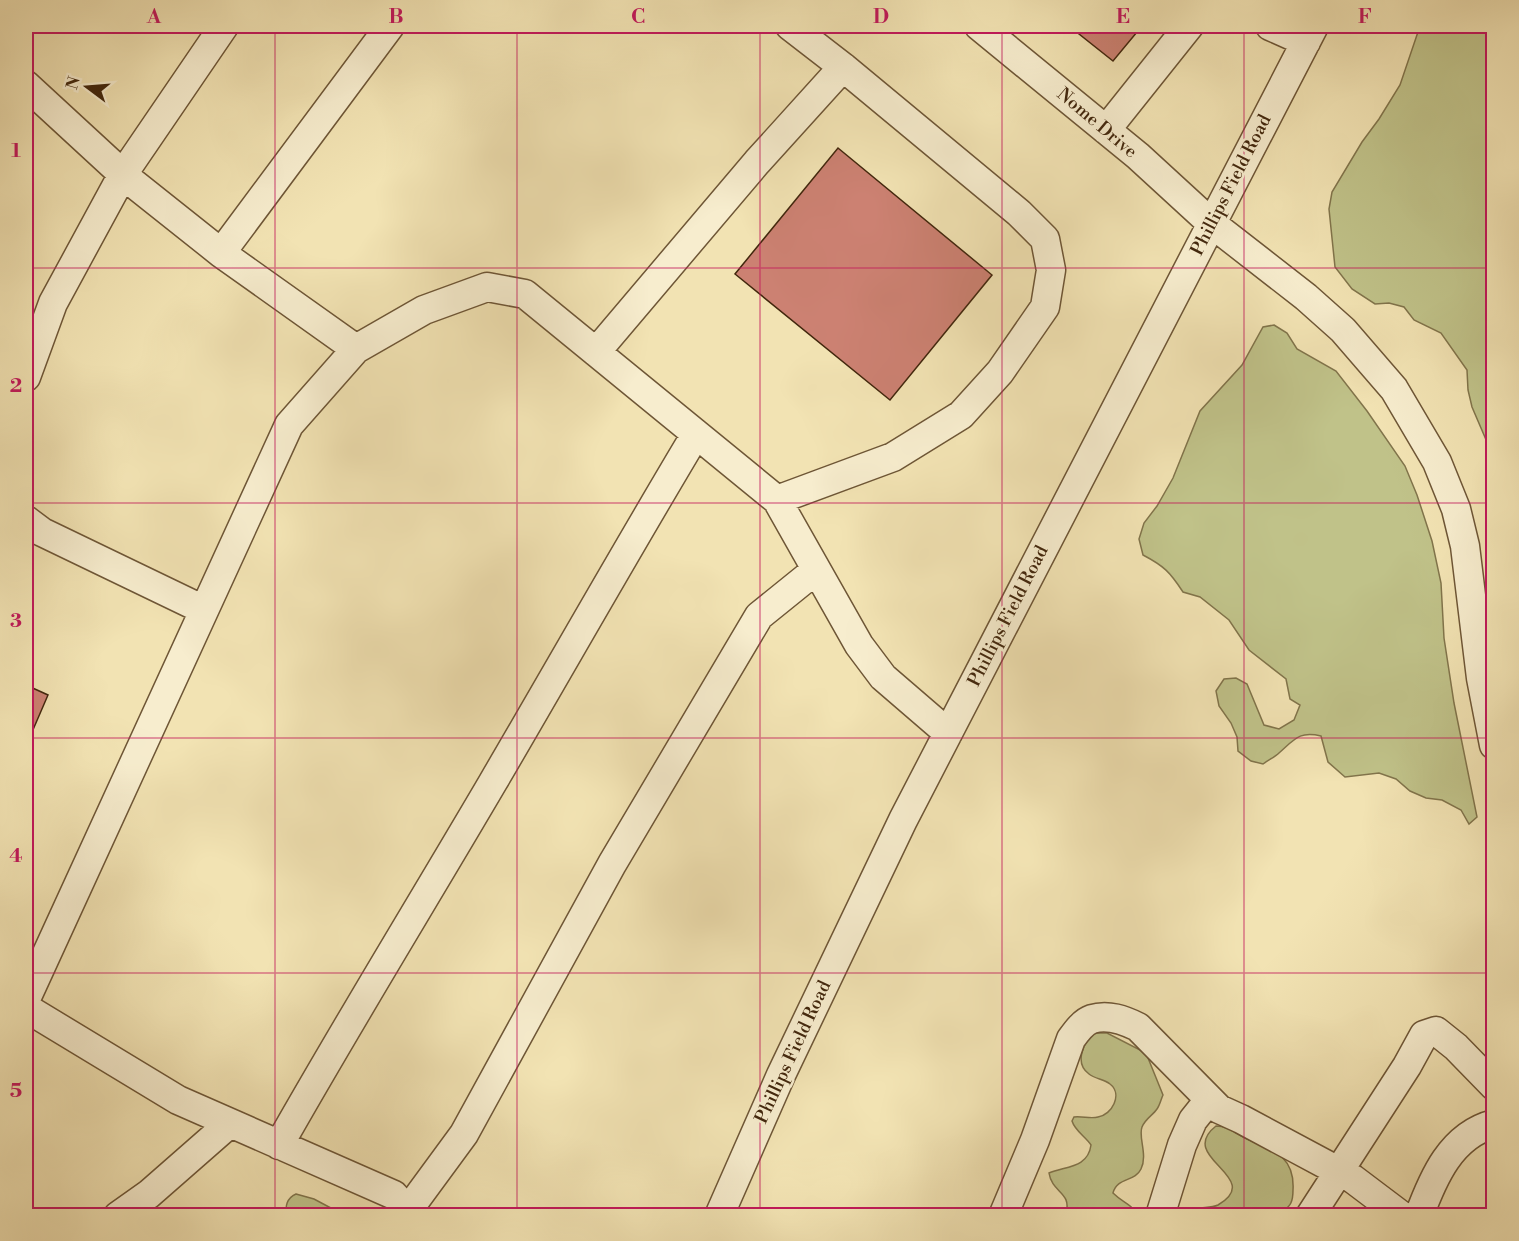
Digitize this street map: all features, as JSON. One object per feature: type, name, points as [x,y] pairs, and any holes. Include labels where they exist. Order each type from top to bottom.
[{"type":"street","points":[[26,377],[53,303],[123,174],[224,26]]},
{"type":"street","points":[[221,253],[390,26]]},
{"type":"street","points":[[777,500],[893,457],[961,415],[1000,372],[1045,307],[1051,270],[1045,239],[1026,219],[843,67],[790,26]]},
{"type":"street","name":"Nome Drive","points":[[979,26],[1106,130],[1211,223],[1306,297],[1359,348],[1394,389],[1437,462],[1456,509],[1465,546],[1481,678],[1494,745]]},
{"type":"street","points":[[1106,130],[1189,26]]},
{"type":"street","points":[[1270,26],[1310,34]]},
{"type":"street","name":"Phillips Field Road","points":[[720,1215],[781,1075],[838,953],[948,733],[1310,34]]},
{"type":"street","points":[[596,352],[757,162],[843,67]]},
{"type":"street","points":[[26,85],[123,174],[221,253],[356,349]]},
{"type":"street","points":[[26,999],[289,425],[356,349],[424,310],[487,287],[525,294],[777,500],[859,645],[883,677],[948,733]]},
{"type":"street","points":[[279,1145],[349,1022],[493,782],[618,563],[696,434]]},
{"type":"street","points":[[26,520],[42,532],[204,610]]},
{"type":"street","points":[[26,1008],[178,1100],[394,1195],[407,1214],[464,1134],[612,864],[759,616],[816,570]]},
{"type":"street","points":[[1003,1215],[1035,1140],[1071,1039],[1091,1019],[1121,1018],[1138,1027],[1219,1109],[1353,1179],[1402,1215]]},
{"type":"street","points":[[1310,1215],[1407,1066],[1424,1035],[1436,1031],[1456,1047],[1494,1086]]},
{"type":"street","points":[[1160,1215],[1182,1145],[1193,1120],[1209,1100]]},
{"type":"street","points":[[118,1215],[149,1194],[230,1123]]},
{"type":"street","points":[[1419,1215],[1432,1180],[1455,1146],[1482,1127],[1494,1124]]},
{"type":"green space","points":[[1420,26],[1493,26],[1493,456],[1472,407],[1467,370],[1441,333],[1414,320],[1404,307],[1389,303],[1375,304],[1352,289],[1335,267],[1329,209],[1332,192],[1400,85]]},
{"type":"green space","points":[[1274,325],[1287,333],[1297,349],[1336,371],[1405,466],[1417,495],[1432,541],[1441,583],[1444,638],[1454,703],[1477,817],[1469,824],[1461,810],[1442,800],[1426,798],[1410,791],[1396,779],[1379,773],[1345,777],[1328,762],[1321,736],[1302,735],[1263,764],[1251,761],[1238,751],[1237,737],[1231,723],[1219,706],[1216,691],[1224,679],[1236,678],[1247,684],[1264,725],[1279,729],[1294,720],[1300,705],[1290,699],[1286,679],[1249,650],[1229,620],[1200,597],[1183,592],[1166,570],[1143,555],[1139,539],[1144,523],[1173,478],[1200,411],[1242,365],[1263,327]]},
{"type":"green space","points":[[1095,1033],[1107,1033],[1146,1053],[1163,1095],[1159,1106],[1142,1127],[1144,1158],[1141,1169],[1135,1176],[1118,1184],[1113,1193],[1129,1205],[1137,1215],[1061,1215],[1066,1213],[1066,1201],[1054,1185],[1049,1173],[1081,1162],[1089,1153],[1091,1145],[1073,1125],[1074,1117],[1092,1118],[1103,1115],[1108,1112],[1116,1098],[1114,1088],[1108,1082],[1089,1074],[1082,1064],[1084,1047]]},
{"type":"green space","points":[[1216,1126],[1228,1128],[1273,1150],[1286,1161],[1293,1178],[1292,1200],[1287,1208],[1281,1212],[1263,1216],[1189,1216],[1191,1211],[1218,1205],[1230,1195],[1232,1185],[1228,1176],[1211,1158],[1206,1148],[1206,1137]]},
{"type":"green space","points":[[296,1194],[314,1199],[344,1215],[288,1215],[287,1203]]},
{"type":"building","points":[[1069,26],[1142,26],[1113,61]]},
{"type":"building","points":[[838,148],[992,275],[890,400],[735,274]]},
{"type":"building","points":[[26,685],[48,695],[26,746]]}]
